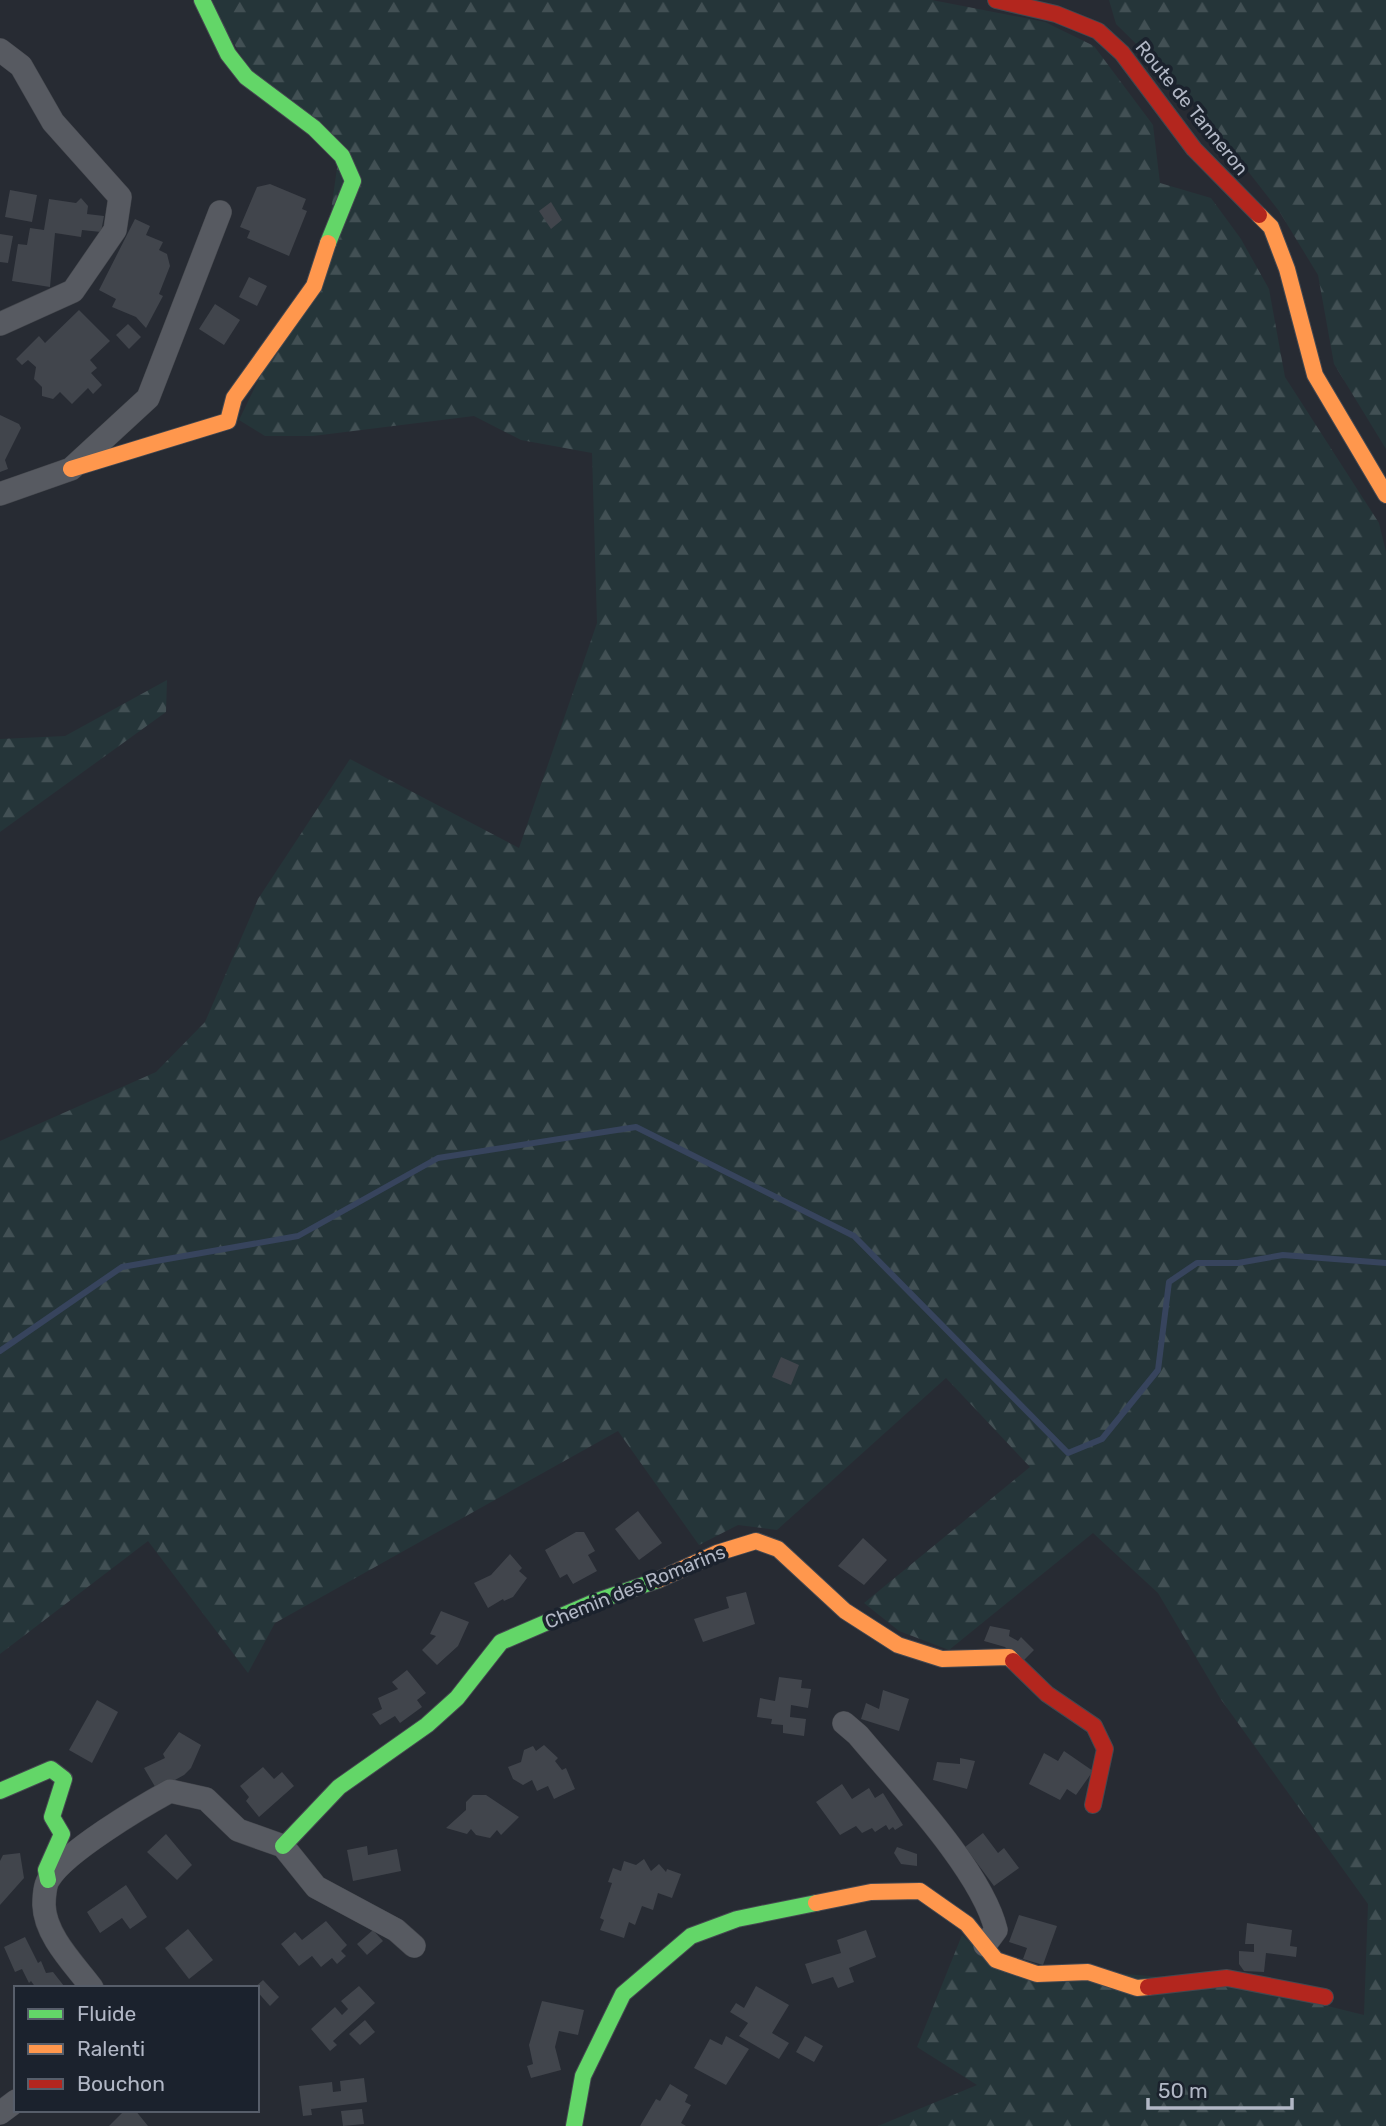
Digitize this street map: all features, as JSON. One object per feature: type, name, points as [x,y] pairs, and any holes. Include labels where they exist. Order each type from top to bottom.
[{"type":"street","points":[[0,494],[71,469],[228,421],[234,398],[314,286],[332,229],[353,181],[342,156],[314,128],[246,77],[228,54],[202,0]]},
{"type":"street","name":"Route de Tanneron","points":[[996,0],[1056,14],[1098,31],[1122,53],[1194,149],[1271,227],[1287,269],[1314,375],[1386,495]]},
{"type":"street","points":[[0,50],[21,66],[52,122],[120,197],[115,230],[73,291],[0,324]]},
{"type":"street","points":[[71,469],[149,398],[220,212]]},
{"type":"street","name":"Chemin des Romarins","points":[[283,1846],[338,1787],[427,1725],[457,1698],[501,1642],[594,1602],[657,1581],[717,1553],[756,1541],[778,1549],[845,1611],[898,1645],[942,1659],[1009,1657],[1047,1694],[1094,1726],[1105,1749],[1093,1805]]},
{"type":"street","points":[[844,1723],[874,1755],[963,1865],[991,1910],[996,1930],[985,1945]]},
{"type":"street","points":[[0,1791],[51,1769],[64,1779],[52,1817],[62,1834],[46,1870],[48,1880],[44,1907],[53,1934],[91,1986]]},
{"type":"street","points":[[48,1880],[69,1859],[126,1816],[170,1791],[206,1799],[238,1830],[283,1846],[316,1887],[396,1930],[414,1946]]},
{"type":"street","points":[[574,2126],[583,2076],[598,2040],[624,1994],[691,1936],[737,1919],[871,1892],[920,1891],[967,1924],[996,1960],[1037,1974],[1087,1972],[1137,1988],[1227,1978],[1325,1997]]},
{"type":"green space","points":[[207,0],[932,0],[1045,22],[1094,46],[1153,125],[1160,183],[1211,198],[1241,239],[1269,289],[1285,377],[1379,523],[1386,552],[1386,2126],[878,2126],[977,2085],[917,2047],[962,1935],[991,1963],[1234,1983],[1364,2015],[1368,1904],[1220,1698],[1158,1593],[1093,1533],[949,1650],[899,1631],[864,1603],[1030,1467],[946,1378],[777,1530],[738,1525],[699,1545],[618,1431],[275,1623],[248,1673],[148,1541],[0,1654],[0,1141],[156,1072],[205,1022],[258,899],[350,759],[519,848],[597,623],[592,453],[521,440],[474,416],[313,436],[265,436],[239,420],[305,284],[330,218],[338,161],[250,70]]},
{"type":"green space","points":[[1109,0],[1386,0],[1386,449],[1334,364],[1318,275],[1279,211],[1190,97],[1116,24]]},
{"type":"green space","points":[[167,680],[166,712],[0,832],[0,739],[65,736]]},
{"type":"building","points":[[270,184],[306,199],[302,209],[307,211],[289,256],[247,238],[250,231],[240,227],[257,187]]},
{"type":"building","points":[[10,190],[37,195],[32,222],[5,217]]},
{"type":"building","points":[[81,198],[88,206],[87,214],[104,216],[101,232],[82,230],[81,237],[55,233],[50,287],[12,281],[18,244],[27,245],[30,228],[44,230],[49,199],[76,203]]},
{"type":"building","points":[[551,202],[562,220],[551,229],[539,211]]},
{"type":"building","points":[[135,219],[150,226],[146,235],[163,242],[159,250],[167,254],[170,266],[159,294],[163,296],[146,328],[136,317],[112,307],[116,299],[99,290]]},
{"type":"building","points":[[0,234],[13,236],[8,263],[0,262]]},
{"type":"building","points":[[249,277],[267,286],[257,306],[239,297]]},
{"type":"building","points":[[215,304],[240,320],[224,345],[199,329]]},
{"type":"building","points":[[79,310],[110,341],[90,360],[97,368],[91,373],[102,385],[93,394],[88,388],[72,404],[60,392],[53,399],[42,396],[42,387],[34,379],[36,367],[28,360],[22,365],[16,359],[39,336],[45,343]]},
{"type":"building","points":[[128,324],[141,337],[129,349],[116,335]]},
{"type":"building","points":[[0,415],[19,424],[21,428],[5,460],[8,469],[0,472]]},
{"type":"building","points":[[781,1357],[799,1365],[791,1385],[772,1377]]},
{"type":"building","points":[[638,1511],[662,1543],[639,1560],[615,1529]]},
{"type":"building","points":[[576,1532],[584,1532],[595,1551],[588,1555],[597,1571],[573,1584],[567,1574],[560,1578],[545,1550]]},
{"type":"building","points":[[863,1538],[887,1560],[864,1585],[838,1566]]},
{"type":"building","points":[[510,1554],[522,1568],[519,1571],[527,1578],[513,1597],[504,1601],[503,1599],[488,1608],[474,1583],[491,1575]]},
{"type":"building","points":[[746,1592],[755,1624],[703,1642],[694,1619],[729,1608],[726,1597]]},
{"type":"building","points":[[441,1611],[469,1622],[458,1646],[437,1665],[422,1650],[436,1636],[430,1634]]},
{"type":"building","points":[[990,1626],[1010,1630],[1009,1636],[1018,1641],[1021,1637],[1034,1650],[1020,1664],[1005,1647],[984,1641]]},
{"type":"building","points":[[407,1670],[426,1693],[417,1700],[422,1707],[400,1723],[395,1716],[380,1725],[372,1714],[382,1709],[378,1698],[398,1689],[392,1682]]},
{"type":"building","points":[[779,1677],[802,1680],[801,1688],[811,1689],[808,1708],[791,1705],[790,1717],[806,1719],[804,1736],[783,1733],[783,1725],[771,1724],[772,1719],[757,1717],[760,1698],[775,1701]]},
{"type":"building","points":[[883,1690],[909,1699],[899,1731],[861,1719],[866,1703],[879,1709]]},
{"type":"building","points":[[97,1700],[118,1712],[92,1763],[69,1750]]},
{"type":"building","points":[[179,1732],[201,1745],[191,1768],[157,1790],[144,1768],[165,1758],[163,1754]]},
{"type":"building","points":[[544,1745],[558,1758],[555,1761],[562,1770],[566,1768],[575,1789],[554,1799],[548,1786],[537,1791],[532,1780],[523,1785],[513,1779],[508,1767],[521,1762],[524,1750],[533,1746],[536,1751]]},
{"type":"building","points":[[1064,1751],[1093,1771],[1076,1795],[1067,1789],[1060,1800],[1029,1784],[1044,1753],[1058,1761]]},
{"type":"building","points":[[960,1758],[975,1761],[967,1789],[933,1780],[937,1762],[960,1764]]},
{"type":"building","points":[[263,1767],[274,1779],[282,1772],[294,1786],[259,1817],[246,1801],[249,1797],[240,1786]]},
{"type":"building","points":[[842,1784],[852,1799],[869,1788],[875,1798],[883,1793],[903,1825],[895,1830],[893,1827],[889,1830],[886,1825],[875,1832],[872,1828],[862,1833],[856,1826],[840,1835],[816,1802]]},
{"type":"building","points":[[473,1795],[486,1795],[519,1817],[501,1835],[497,1830],[490,1838],[476,1835],[471,1829],[467,1834],[446,1828],[466,1810],[466,1802]]},
{"type":"building","points":[[983,1833],[998,1853],[1004,1848],[1019,1868],[994,1886],[965,1847]]},
{"type":"building","points":[[166,1834],[192,1865],[177,1880],[147,1852]]},
{"type":"building","points":[[367,1846],[368,1855],[397,1849],[401,1871],[353,1881],[347,1850]]},
{"type":"building","points":[[897,1847],[917,1854],[917,1866],[901,1864],[894,1853]]},
{"type":"building","points":[[20,1853],[24,1878],[0,1905],[0,1861],[3,1855]]},
{"type":"building","points":[[644,1859],[651,1871],[659,1864],[666,1872],[667,1869],[681,1874],[672,1898],[658,1893],[653,1910],[642,1906],[635,1925],[629,1922],[624,1938],[600,1930],[604,1920],[600,1918],[612,1883],[608,1882],[613,1868],[621,1871],[624,1861],[636,1865]]},
{"type":"building","points":[[126,1885],[147,1917],[130,1929],[122,1918],[100,1933],[87,1912]]},
{"type":"building","points":[[1019,1915],[1057,1926],[1043,1965],[1023,1959],[1027,1948],[1009,1942]]},
{"type":"building","points":[[326,1921],[347,1945],[341,1951],[346,1956],[337,1964],[332,1958],[321,1967],[312,1956],[299,1966],[281,1944],[295,1932],[302,1940]]},
{"type":"building","points":[[1247,1923],[1292,1930],[1290,1946],[1297,1947],[1296,1957],[1266,1953],[1264,1972],[1244,1971],[1239,1964],[1239,1951],[1254,1952],[1254,1944],[1245,1944]]},
{"type":"building","points":[[188,1929],[213,1960],[189,1979],[165,1948]]},
{"type":"building","points":[[373,1930],[383,1941],[367,1955],[357,1944]]},
{"type":"building","points":[[866,1930],[876,1957],[849,1968],[854,1982],[838,1988],[833,1977],[812,1984],[805,1964],[841,1953],[837,1940]]},
{"type":"building","points":[[25,1937],[38,1963],[41,1961],[46,1973],[53,1972],[64,1986],[35,1986],[31,1981],[29,1983],[22,1969],[15,1972],[4,1947]]},
{"type":"building","points":[[263,1980],[279,1997],[270,2006],[259,1994],[259,1986],[256,1986]]},
{"type":"building","points":[[359,1986],[375,2003],[333,2041],[337,2045],[330,2051],[311,2029],[335,2007],[342,2015],[348,2009],[341,2001]]},
{"type":"building","points":[[756,1986],[789,2005],[772,2033],[789,2043],[779,2059],[739,2036],[748,2023],[730,2012],[736,2003],[744,2008]]},
{"type":"building","points":[[542,2001],[584,2010],[578,2035],[559,2031],[555,2047],[561,2070],[531,2078],[527,2066],[533,2064],[529,2045]]},
{"type":"building","points":[[365,2020],[375,2032],[360,2045],[349,2034]]},
{"type":"building","points":[[726,2036],[749,2049],[726,2085],[694,2068],[710,2039],[722,2045]]},
{"type":"building","points":[[805,2036],[823,2046],[814,2062],[796,2052]]},
{"type":"building","points":[[364,2078],[367,2102],[311,2109],[312,2115],[303,2116],[299,2086],[332,2082],[333,2092],[341,2091],[340,2081]]},
{"type":"building","points":[[670,2084],[688,2095],[685,2102],[691,2105],[681,2123],[686,2126],[640,2126],[656,2099],[660,2101]]},
{"type":"building","points":[[362,2109],[364,2124],[343,2126],[341,2111]]},
{"type":"building","points":[[123,2112],[137,2112],[148,2126],[109,2126]]},
{"type":"waterway","points":[[0,1351],[122,1267],[298,1236],[438,1158],[636,1127],[854,1236],[1068,1453],[1102,1439],[1158,1370],[1169,1282],[1197,1263],[1238,1263],[1283,1255],[1386,1263]]},
{"type":"traffic: fast","points":[[202,0],[228,54],[246,77],[314,128],[342,156],[353,181],[328,243]]},
{"type":"traffic: fast","points":[[283,1846],[339,1787],[427,1725],[457,1698],[501,1642],[594,1602],[658,1580]]},
{"type":"traffic: fast","points":[[0,1791],[51,1769],[64,1779],[52,1817],[62,1834],[46,1870],[48,1880]]},
{"type":"traffic: fast","points":[[574,2126],[583,2076],[623,1994],[691,1936],[737,1919],[816,1903]]},
{"type":"traffic: slow","points":[[1259,215],[1271,227],[1287,269],[1315,375],[1386,495]]},
{"type":"traffic: slow","points":[[71,469],[228,421],[234,398],[314,286],[328,243]]},
{"type":"traffic: slow","points":[[658,1580],[717,1553],[756,1541],[778,1549],[845,1611],[898,1645],[942,1659],[1009,1657],[1013,1661]]},
{"type":"traffic: slow","points":[[816,1903],[871,1892],[920,1891],[967,1924],[996,1960],[1037,1974],[1088,1972],[1137,1988],[1148,1987]]},
{"type":"traffic: jam","points":[[996,0],[1056,14],[1098,31],[1122,53],[1194,149],[1259,215]]},
{"type":"traffic: jam","points":[[1013,1661],[1047,1694],[1094,1726],[1105,1749],[1093,1805]]},
{"type":"traffic: jam","points":[[1148,1987],[1227,1978],[1325,1997]]}]
